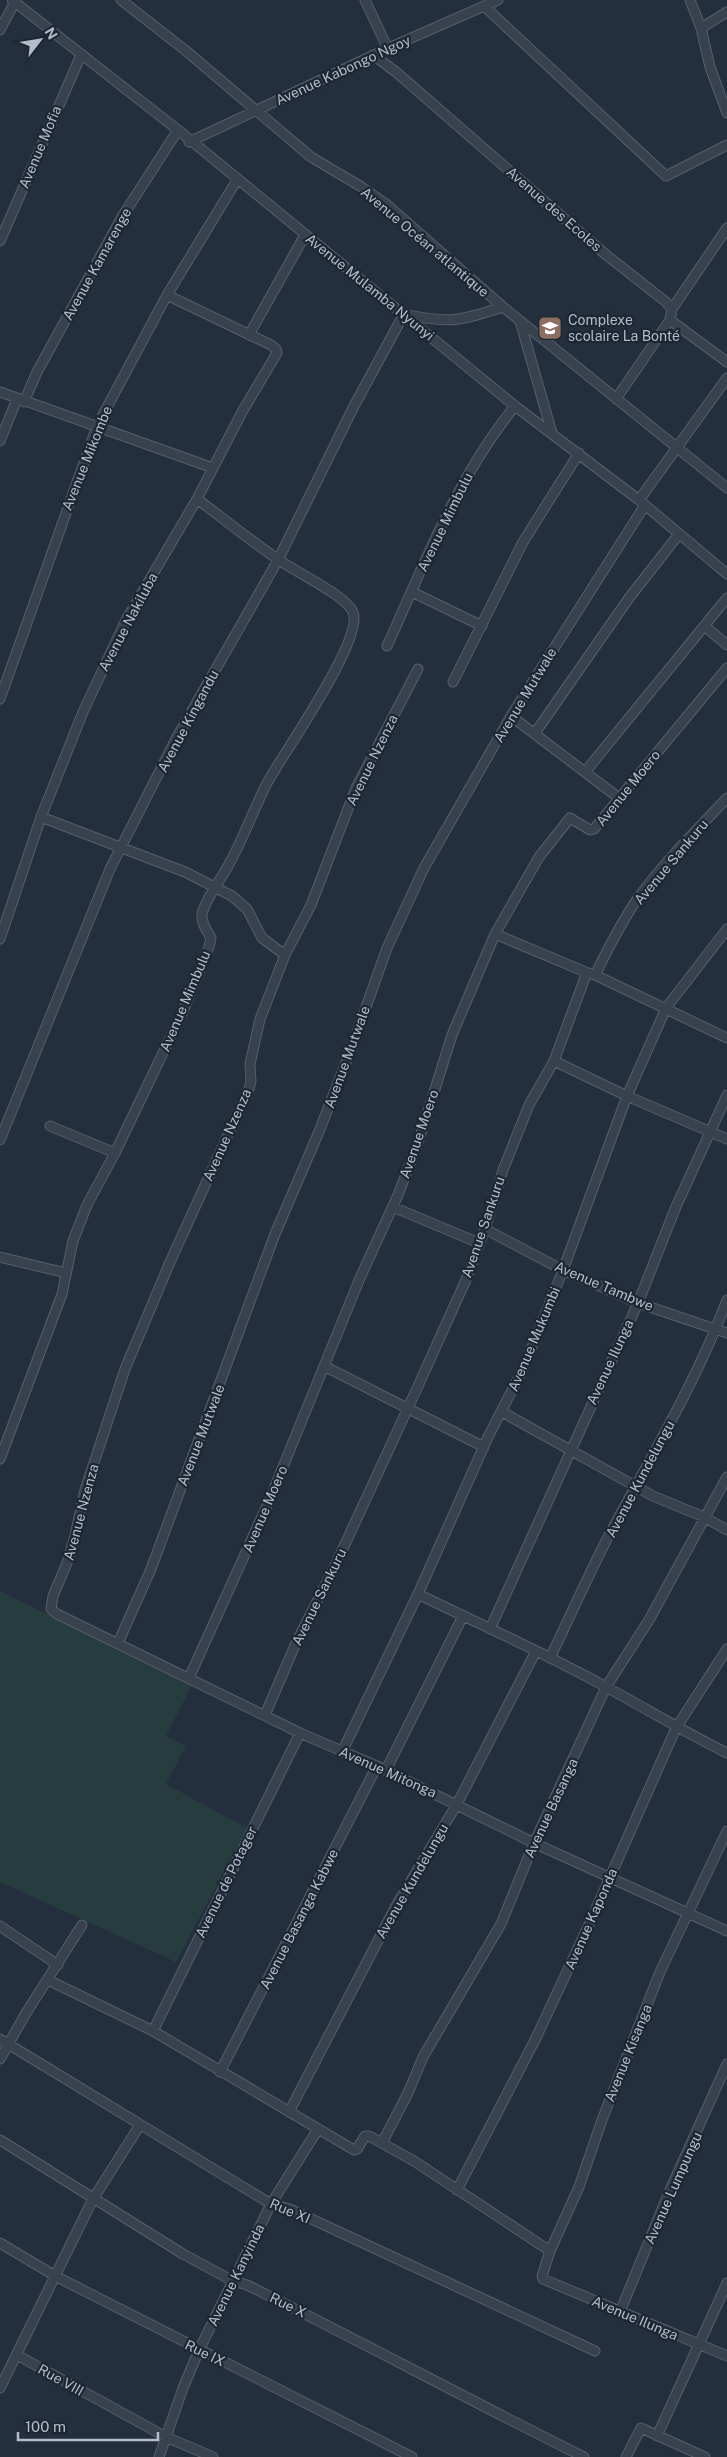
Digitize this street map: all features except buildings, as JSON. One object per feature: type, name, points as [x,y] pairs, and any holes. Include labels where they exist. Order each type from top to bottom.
[{"type":"street","name":"Avenue Océan atlantique","points":[[121,0],[185,50],[311,157],[386,204],[502,308],[727,488]]},
{"type":"street","points":[[364,0],[388,49]]},
{"type":"street","name":"Avenue Kabongo Ngoy","points":[[189,142],[373,55],[498,0]]},
{"type":"street","points":[[690,0],[701,28],[710,67],[727,113]]},
{"type":"street","points":[[0,30],[14,1]]},
{"type":"street","name":"Avenue Mulamba Nyunyi","points":[[14,1],[178,130],[189,142],[404,314],[515,406],[579,453],[727,574]]},
{"type":"street","points":[[484,6],[666,176],[727,145]]},
{"type":"street","points":[[701,28],[727,12]]},
{"type":"street","name":"Avenue Mofia","points":[[0,241],[81,55]]},
{"type":"street","name":"Avenue des Ecoles","points":[[373,55],[396,72],[605,254],[660,297],[672,309]]},
{"type":"street","name":"Avenue Kamarenge","points":[[0,441],[20,400],[122,217],[178,130]]},
{"type":"street","name":"Avenue Mikombe","points":[[0,699],[97,426],[167,295],[237,180]]},
{"type":"street","points":[[616,399],[670,320],[672,309],[727,228]]},
{"type":"street","points":[[167,295],[249,335],[306,235]]},
{"type":"street","points":[[404,314],[430,320],[460,321],[502,308]]},
{"type":"street","name":"Avenue Kingandu","points":[[0,1140],[110,869],[177,737],[278,560],[354,406],[404,314]]},
{"type":"street","points":[[670,320],[727,362]]},
{"type":"street","points":[[520,321],[552,433]]},
{"type":"street","name":"Avenue Nakiluba","points":[[0,939],[41,817],[83,712],[126,620],[197,499],[276,353],[276,349],[249,335]]},
{"type":"street","name":"Avenue Mutwale","points":[[118,1644],[151,1569],[275,1234],[318,1134],[387,948],[424,868],[511,716],[642,503],[727,378]]},
{"type":"street","points":[[0,392],[213,468]]},
{"type":"street","name":"Avenue Mimbulu","points":[[387,646],[450,506],[478,459],[515,406]]},
{"type":"street","points":[[453,682],[523,542],[579,453]]},
{"type":"street","name":"Avenue Mimbulu","points":[[0,1459],[4,1433],[49,1332],[62,1294],[73,1241],[86,1205],[115,1153],[184,1009],[209,947],[211,938],[202,923],[202,914],[230,864],[266,784],[333,672],[353,631],[355,619],[348,606],[340,598],[278,560],[197,499]]},
{"type":"street","points":[[535,734],[629,598],[679,534]]},
{"type":"street","points":[[412,592],[482,626]]},
{"type":"street","points":[[585,772],[727,598]]},
{"type":"street","points":[[704,628],[707,628],[727,645]]},
{"type":"street","name":"Avenue Moero","points":[[189,1678],[269,1501],[360,1278],[393,1207],[419,1140],[452,1035],[495,934],[539,856],[570,818],[592,830],[727,668]]},
{"type":"street","name":"Avenue Nzenza","points":[[51,1609],[53,1596],[67,1563],[75,1536],[85,1490],[125,1369],[170,1262],[249,1089],[251,1081],[250,1064],[260,1019],[284,955],[311,905],[356,788],[418,669]]},
{"type":"street","points":[[511,716],[619,798]]},
{"type":"street","name":"Avenue Sankuru","points":[[264,1715],[296,1642],[334,1568],[465,1282],[485,1229],[494,1194],[507,1160],[530,1105],[554,1061],[591,974],[638,898],[672,857],[727,798]]},
{"type":"street","points":[[41,817],[122,847],[216,887],[242,904],[262,938],[284,955]]},
{"type":"street","name":"Avenue Mukumbi","points":[[342,1752],[418,1594],[484,1447],[523,1369],[564,1270],[627,1096],[666,1008],[727,929]]},
{"type":"street","points":[[495,934],[591,974],[727,1038]]},
{"type":"street","points":[[554,1061],[627,1096],[727,1139]]},
{"type":"street","name":"Avenue Ilunga","points":[[490,1629],[638,1302],[708,1132],[727,1095]]},
{"type":"street","points":[[50,1126],[115,1153]]},
{"type":"street","points":[[393,1207],[479,1243]]},
{"type":"street","name":"Avenue Tambwe","points":[[485,1229],[564,1270],[638,1302],[727,1333]]},
{"type":"street","points":[[0,1257],[66,1273]]},
{"type":"street","name":"Avenue Kundelungu","points":[[550,1658],[606,1542],[637,1487],[664,1432],[679,1408],[716,1329],[727,1300]]},
{"type":"street","points":[[324,1366],[484,1447]]},
{"type":"street","points":[[502,1412],[637,1487],[704,1517],[727,1530]]},
{"type":"street","name":"Avenue Basanga","points":[[382,2143],[408,2093],[423,2057],[501,1924],[534,1842],[606,1687],[648,1620],[727,1477]]},
{"type":"street","points":[[418,1594],[550,1658],[606,1687],[676,1728],[727,1753]]},
{"type":"street","name":"Avenue Mitonga","points":[[51,1609],[57,1614],[300,1733],[386,1770],[534,1842],[727,1931]]},
{"type":"street","points":[[386,1770],[463,1616]]},
{"type":"street","name":"Avenue Kaponda","points":[[457,2190],[535,2040],[611,1876],[676,1728],[727,1649]]},
{"type":"street","name":"Avenue Kundelungu","points":[[289,2112],[397,1904],[457,1804],[536,1651]]},
{"type":"street","name":"Avenue de Potager","points":[[153,2031],[300,1733]]},
{"type":"street","name":"Avenue Basanga Kabwe","points":[[220,2072],[377,1766]]},
{"type":"street","name":"Avenue Kisanga","points":[[543,2279],[542,2275],[550,2251],[579,2187],[602,2120],[660,1972],[727,1831]]},
{"type":"street","points":[[0,2059],[82,1925]]},
{"type":"street","points":[[0,1926],[58,1964]]},
{"type":"street","points":[[48,1980],[153,2031],[354,2150],[357,2149],[367,2135],[382,2143],[550,2251]]},
{"type":"street","name":"Rue XI","points":[[0,2040],[75,2083],[140,2125],[271,2204],[290,2209],[595,2351]]},
{"type":"street","name":"Avenue Lumpungu","points":[[620,2312],[670,2190],[727,2064]]},
{"type":"street","points":[[0,2388],[57,2277],[93,2199],[140,2125]]},
{"type":"street","name":"Avenue Kanyinda","points":[[159,2457],[183,2388],[199,2350],[271,2204],[318,2129]]},
{"type":"street","name":"Rue X","points":[[0,2140],[183,2254],[233,2282],[247,2284],[346,2333],[457,2394],[584,2457]]},
{"type":"street","name":"Rue IX","points":[[0,2243],[57,2277],[411,2457]]},
{"type":"street","name":"Avenue Ilunga","points":[[543,2279],[727,2356]]},
{"type":"street","points":[[657,2436],[727,2283]]},
{"type":"street","name":"Rue VIII","points":[[16,2355],[166,2437],[214,2457]]},
{"type":"street","points":[[626,2457],[637,2432],[641,2428],[705,2457]]},
{"type":"green space","points":[[0,1591],[192,1685],[166,1736],[186,1746],[166,1784],[247,1828],[176,1962],[0,1882]]},
{"type":"place","name":"Complexe scolaire La Bonté","points":[[550,328]]}]
